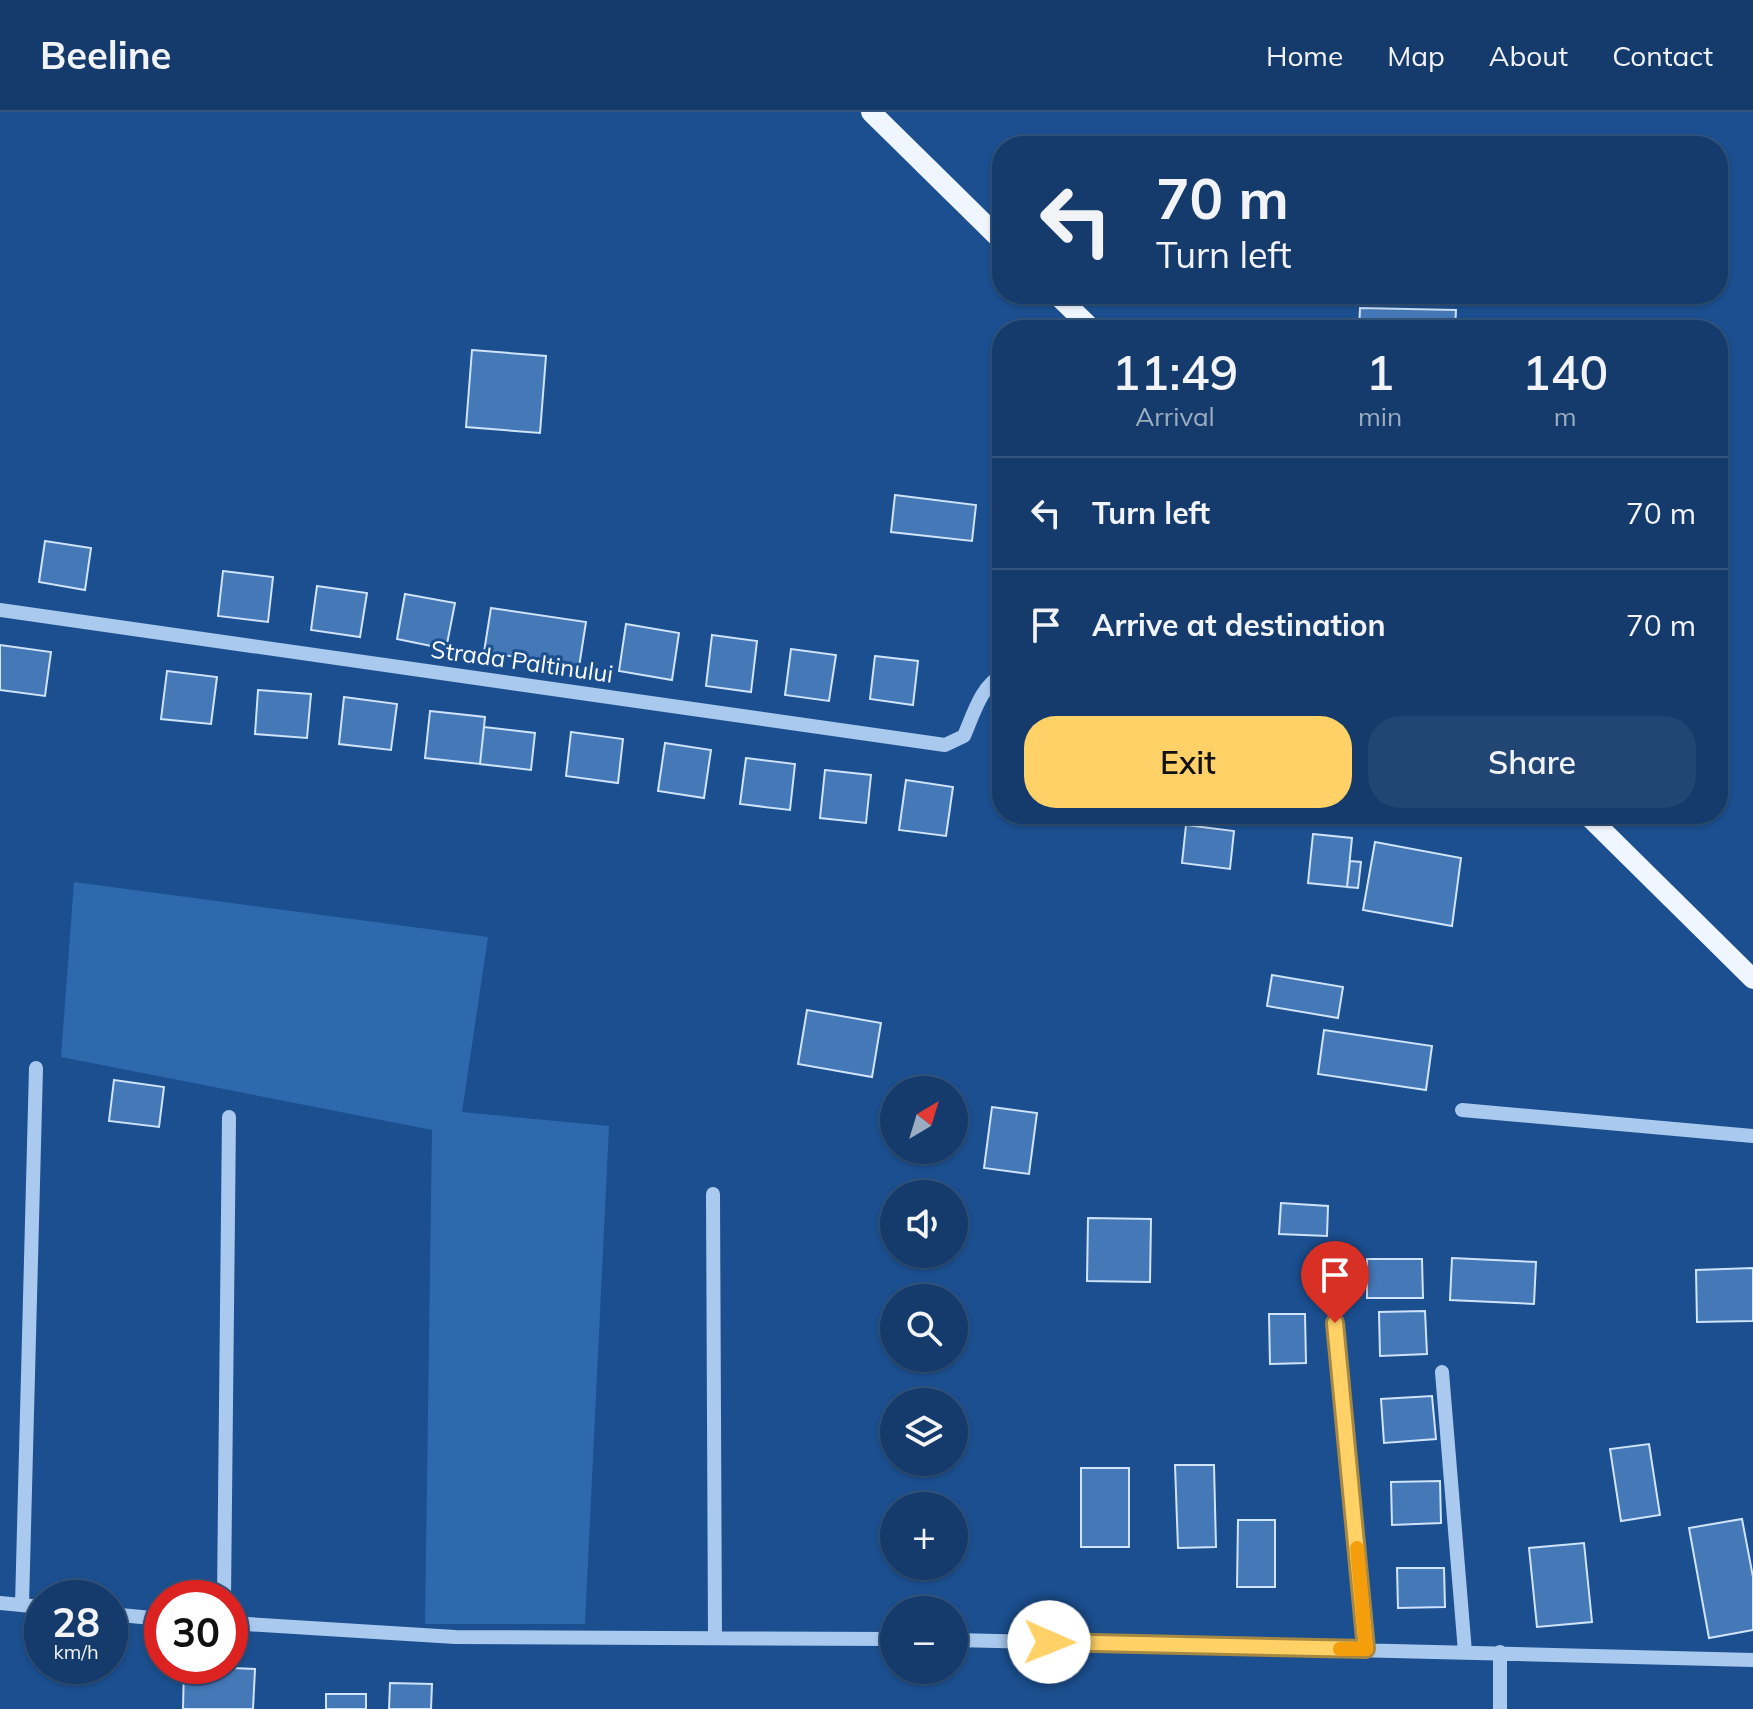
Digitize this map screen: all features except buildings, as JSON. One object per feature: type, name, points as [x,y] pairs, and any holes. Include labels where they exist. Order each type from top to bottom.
[{"type":"main road","points":[[871,112],[992,231]]},
{"type":"main road","points":[[1066,304],[1083,320]]},
{"type":"main road","points":[[1596,824],[1753,979]]},
{"type":"street","name":"Strada Paltinului","points":[[0,610],[945,745],[964,736],[978,704],[992,684]]},
{"type":"street","points":[[0,1603],[22,1605],[36,1068]]},
{"type":"street","points":[[1462,1110],[1753,1136]]},
{"type":"street","points":[[224,1580],[229,1117]]},
{"type":"street","points":[[713,1194],[715,1637]]},
{"type":"street","points":[[1335,1323],[1366,1649]]},
{"type":"street","points":[[1442,1372],[1465,1652]]},
{"type":"street","points":[[248,1624],[455,1637],[880,1639]]},
{"type":"street","points":[[968,1640],[1753,1660]]},
{"type":"street","points":[[1500,1652],[1500,1709]]},
{"type":"shaded area","points":[[74,882],[488,937],[462,1112],[609,1126],[585,1624],[425,1624],[432,1130],[61,1057]]},
{"type":"slow traffic","points":[[1340,1649],[1366,1649],[1357,1548]]},
{"type":"route","points":[[1049,1642],[1366,1649],[1335,1323]]}]
